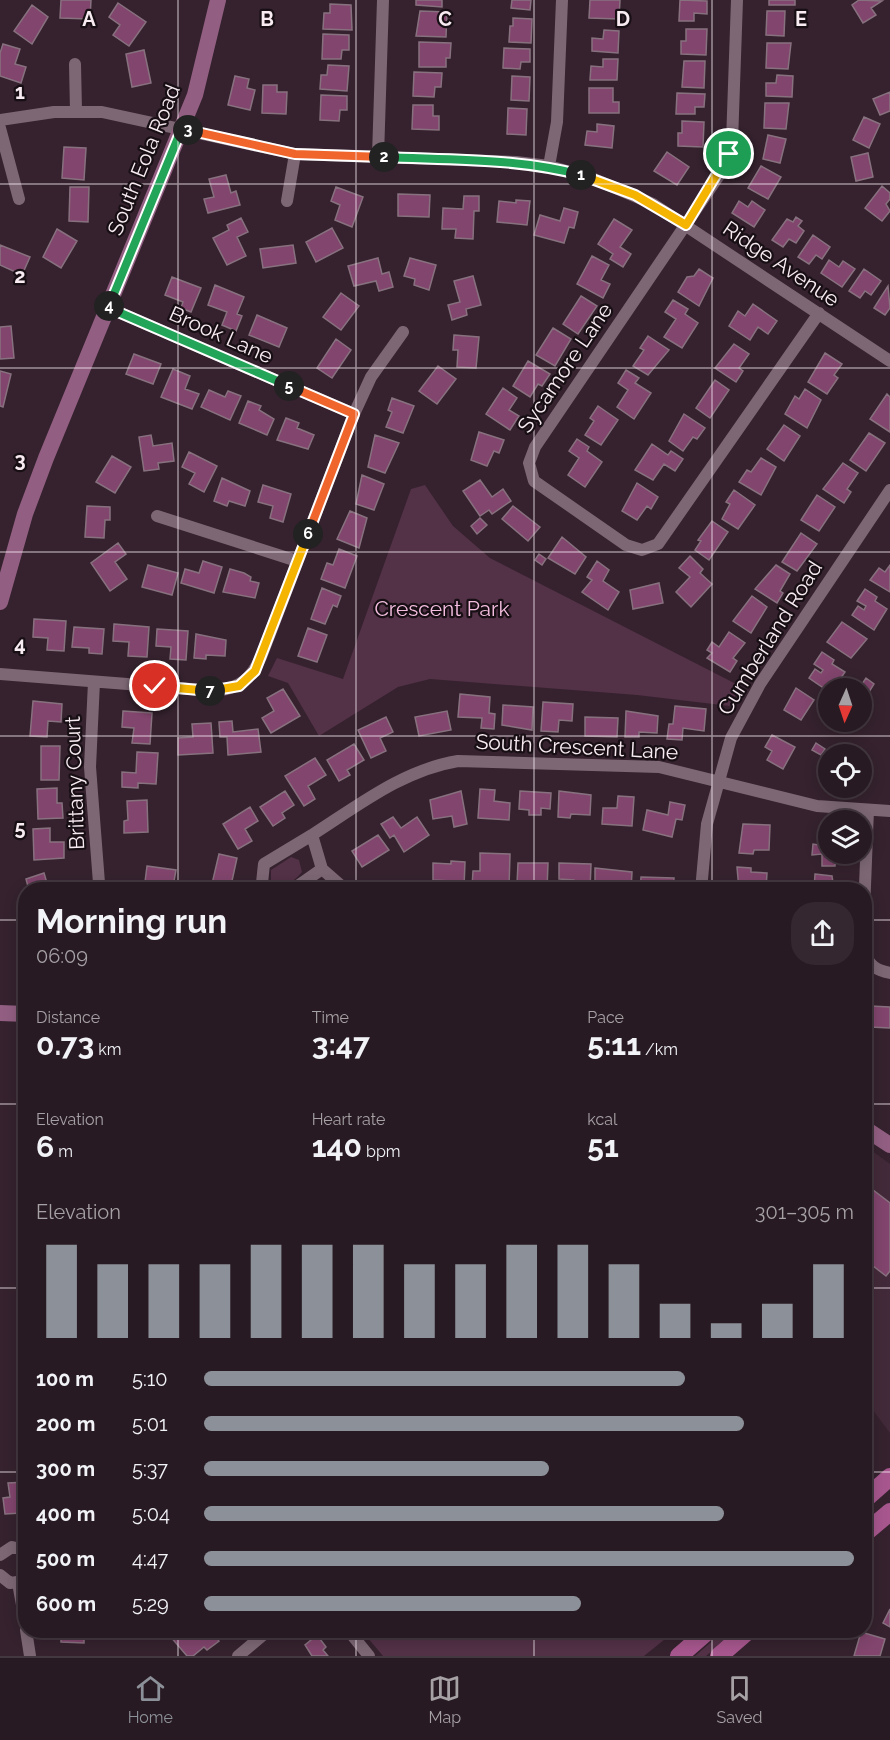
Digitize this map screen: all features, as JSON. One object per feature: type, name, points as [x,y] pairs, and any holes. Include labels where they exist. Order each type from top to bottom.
[{"type":"main road","points":[[872,1493],[890,1478]]},
{"type":"main road","points":[[872,1527],[890,1512]]},
{"type":"main road","points":[[679,1656],[700,1638]]},
{"type":"main road","points":[[719,1656],[740,1638]]},
{"type":"street","name":"South Eola Road","points":[[0,602],[25,514],[182,128],[205,62],[218,0]]},
{"type":"street","points":[[378,156],[383,0]]},
{"type":"street","points":[[549,166],[557,122],[562,0]]},
{"type":"street","points":[[686,225],[724,166],[732,142],[737,0]]},
{"type":"street","points":[[75,64],[76,111]]},
{"type":"street","name":"Ridge Avenue","points":[[0,120],[26,114],[76,111],[139,118],[295,154],[492,160],[549,166],[614,186],[653,204],[890,361]]},
{"type":"street","points":[[0,128],[19,199]]},
{"type":"street","points":[[287,201],[295,154]]},
{"type":"street","name":"Sycamore Lane","points":[[686,225],[535,447],[529,463],[534,481],[541,488],[626,546],[634,549],[650,549],[664,537],[819,313]]},
{"type":"street","name":"Brook Lane","points":[[109,308],[354,414]]},
{"type":"street","points":[[0,674],[216,691],[239,686],[255,671],[370,377],[403,332]]},
{"type":"street","name":"Cumberland Road","points":[[702,882],[707,824],[731,738],[756,690],[890,490]]},
{"type":"street","points":[[157,516],[297,561]]},
{"type":"street","name":"Brittany Court","points":[[94,682],[90,767],[99,882]]},
{"type":"street","name":"South Crescent Lane","points":[[262,882],[264,864],[396,782],[430,766],[458,761],[658,767],[817,807],[868,810]]},
{"type":"street","name":"South Crescent Lane","points":[[872,810],[890,811]]},
{"type":"street","points":[[312,835],[322,869],[337,882]]},
{"type":"street","points":[[865,882],[866,864]]},
{"type":"street","points":[[303,882],[322,869]]},
{"type":"street","points":[[872,966],[876,970],[890,973]]},
{"type":"street","points":[[0,1013],[18,1014]]},
{"type":"street","points":[[872,1133],[890,1145]]},
{"type":"street","points":[[0,1555],[12,1547],[18,1548]]},
{"type":"street","points":[[0,1575],[10,1583],[18,1582]]},
{"type":"street","points":[[27,1638],[30,1656]]},
{"type":"street","points":[[238,1656],[259,1638]]},
{"type":"street","points":[[354,1638],[369,1656]]},
{"type":"shaded area","points":[[872,1151],[890,1164],[890,1433],[872,1409]]},
{"type":"green space","name":"Crescent Park","points":[[425,485],[453,526],[490,558],[740,686],[730,706],[637,695],[430,679],[398,687],[319,736],[288,683],[268,676],[277,658],[343,679],[411,489]]},
{"type":"green space","points":[[291,857],[299,860],[302,872],[291,882],[271,882],[271,870]]},
{"type":"green space","points":[[368,1638],[666,1638],[644,1656],[383,1656]]},
{"type":"green space","points":[[716,1638],[728,1638],[706,1656],[695,1656]]},
{"type":"building","points":[[61,0],[91,0],[90,19],[60,18]]},
{"type":"building","points":[[416,0],[442,0],[442,7],[416,5]]},
{"type":"building","points":[[512,0],[531,0],[530,10],[511,8]]},
{"type":"building","points":[[590,0],[620,0],[619,19],[589,18]]},
{"type":"building","points":[[680,0],[707,1],[707,14],[694,13],[694,21],[679,21]]},
{"type":"building","points":[[769,0],[795,0],[795,5],[769,5]]},
{"type":"building","points":[[859,0],[882,1],[871,8],[876,15],[863,23],[852,5]]},
{"type":"building","points":[[118,3],[146,22],[129,46],[113,35],[120,25],[109,17]]},
{"type":"building","points":[[330,4],[351,5],[352,30],[323,29],[324,13],[330,13]]},
{"type":"building","points":[[32,5],[48,17],[32,44],[14,31]]},
{"type":"building","points":[[420,11],[447,12],[446,37],[416,36]]},
{"type":"building","points":[[767,11],[785,11],[784,36],[766,35]]},
{"type":"building","points":[[513,18],[532,19],[531,43],[509,42]]},
{"type":"building","points":[[686,29],[707,29],[706,55],[681,54],[681,41],[686,41]]},
{"type":"building","points":[[604,30],[619,31],[618,53],[592,51],[592,38],[603,39]]},
{"type":"building","points":[[323,34],[349,35],[349,50],[342,50],[341,59],[322,59]]},
{"type":"building","points":[[419,42],[451,43],[450,58],[446,58],[446,67],[419,67]]},
{"type":"building","points":[[767,43],[791,43],[788,69],[766,68]]},
{"type":"building","points":[[3,44],[20,49],[15,64],[26,67],[21,83],[0,76],[0,53]]},
{"type":"building","points":[[504,48],[530,49],[530,62],[521,62],[520,69],[503,68]]},
{"type":"building","points":[[144,50],[151,83],[132,87],[126,54]]},
{"type":"building","points":[[603,59],[618,59],[617,80],[590,80],[591,66],[603,67]]},
{"type":"building","points":[[684,61],[705,61],[704,88],[682,87]]},
{"type":"building","points":[[328,65],[349,66],[347,91],[320,89],[321,75],[327,75]]},
{"type":"building","points":[[414,72],[442,73],[441,87],[435,87],[434,97],[413,96]]},
{"type":"building","points":[[777,75],[793,76],[792,97],[766,96],[766,83],[776,83]]},
{"type":"building","points":[[235,76],[249,79],[247,88],[255,90],[250,110],[228,105]]},
{"type":"building","points":[[512,76],[530,77],[529,101],[511,100]]},
{"type":"building","points":[[263,85],[277,85],[277,92],[287,92],[286,114],[262,113]]},
{"type":"building","points":[[589,88],[613,88],[613,102],[619,102],[619,113],[589,113]]},
{"type":"building","points":[[890,92],[890,111],[880,115],[873,99]]},
{"type":"building","points":[[677,93],[705,94],[704,107],[695,107],[695,114],[676,114]]},
{"type":"building","points":[[321,95],[347,96],[347,110],[340,110],[339,121],[320,120]]},
{"type":"building","points":[[765,103],[789,103],[786,129],[764,128]]},
{"type":"building","points":[[413,105],[433,105],[433,116],[439,116],[439,130],[412,129]]},
{"type":"building","points":[[508,108],[527,109],[526,135],[507,134]]},
{"type":"building","points":[[864,117],[880,124],[869,148],[853,140]]},
{"type":"building","points":[[682,121],[704,122],[703,147],[678,146],[678,133],[682,133]]},
{"type":"building","points":[[597,124],[614,126],[612,148],[585,145],[587,131],[597,132]]},
{"type":"building","points":[[768,135],[786,139],[780,163],[763,159]]},
{"type":"building","points":[[64,147],[86,148],[84,180],[62,178]]},
{"type":"building","points":[[667,152],[689,167],[677,185],[654,171]]},
{"type":"building","points":[[868,153],[873,177],[856,181],[851,157]]},
{"type":"building","points":[[761,166],[781,177],[768,199],[748,188]]},
{"type":"building","points":[[226,175],[231,193],[236,191],[240,205],[208,213],[204,199],[214,197],[209,179]]},
{"type":"building","points":[[882,186],[890,193],[890,199],[886,204],[890,211],[882,221],[865,208]]},
{"type":"building","points":[[70,187],[89,187],[88,222],[69,221]]},
{"type":"building","points":[[336,187],[363,197],[352,227],[335,220],[340,205],[331,201]]},
{"type":"building","points":[[398,194],[430,195],[429,217],[398,216]]},
{"type":"building","points":[[464,196],[479,196],[479,211],[474,211],[473,239],[455,238],[456,229],[442,229],[443,208],[463,209]]},
{"type":"building","points":[[516,200],[530,201],[527,225],[497,222],[499,201],[516,203]]},
{"type":"building","points":[[739,201],[748,207],[752,201],[765,210],[754,227],[732,213]]},
{"type":"building","points":[[564,208],[578,212],[574,228],[569,227],[564,243],[534,235],[540,215],[560,221]]},
{"type":"building","points":[[796,217],[802,221],[798,226],[804,231],[796,243],[789,239],[783,247],[772,240],[787,219],[793,222]]},
{"type":"building","points":[[241,218],[248,232],[237,237],[246,256],[227,265],[213,238],[229,230],[227,225]]},
{"type":"building","points":[[614,219],[632,230],[620,247],[631,254],[623,267],[610,259],[613,254],[598,244]]},
{"type":"building","points":[[332,228],[343,248],[316,262],[306,242]]},
{"type":"building","points":[[57,229],[77,241],[61,268],[43,257]]},
{"type":"building","points":[[813,235],[830,247],[822,259],[816,255],[809,264],[798,257]]},
{"type":"building","points":[[0,245],[30,257],[22,275],[0,265]]},
{"type":"building","points":[[293,245],[296,263],[263,268],[260,249]]},
{"type":"building","points":[[592,256],[609,265],[601,280],[610,284],[603,298],[577,284]]},
{"type":"building","points":[[378,258],[382,274],[389,272],[393,287],[379,291],[376,281],[354,286],[348,266]]},
{"type":"building","points":[[410,258],[436,265],[429,290],[414,285],[415,279],[404,276]]},
{"type":"building","points":[[829,260],[839,267],[843,261],[855,269],[842,287],[821,273]]},
{"type":"building","points":[[699,269],[713,278],[699,306],[678,292],[687,277],[694,276]]},
{"type":"building","points":[[864,269],[881,281],[871,295],[865,291],[860,298],[849,291]]},
{"type":"building","points":[[473,276],[481,305],[466,309],[467,315],[452,320],[448,305],[460,302],[454,281]]},
{"type":"building","points":[[172,277],[201,288],[191,312],[181,308],[183,302],[165,295]]},
{"type":"building","points":[[215,285],[244,297],[237,314],[242,316],[236,331],[222,325],[227,312],[208,305]]},
{"type":"building","points":[[888,286],[890,308],[885,315],[874,308]]},
{"type":"building","points":[[341,293],[359,306],[341,330],[323,317]]},
{"type":"building","points":[[581,296],[597,306],[578,334],[563,324]]},
{"type":"building","points":[[673,300],[688,309],[685,314],[698,323],[682,348],[664,337],[676,319],[665,312]]},
{"type":"building","points":[[753,304],[777,321],[768,334],[758,327],[750,340],[729,326],[738,311],[745,316]]},
{"type":"building","points":[[257,315],[287,328],[279,347],[249,335]]},
{"type":"building","points":[[11,326],[14,358],[0,359],[0,327]]},
{"type":"building","points":[[553,328],[571,339],[555,366],[536,355]]},
{"type":"building","points":[[454,335],[479,337],[476,368],[457,367],[458,350],[453,350]]},
{"type":"building","points":[[648,336],[669,350],[648,375],[633,366],[644,350],[640,348]]},
{"type":"building","points":[[336,339],[351,350],[332,378],[317,368]]},
{"type":"building","points":[[734,344],[749,354],[739,368],[743,371],[736,382],[715,368]]},
{"type":"building","points":[[825,353],[842,364],[834,375],[838,378],[827,394],[808,382]]},
{"type":"building","points":[[134,354],[161,364],[153,384],[126,374]]},
{"type":"building","points":[[528,361],[550,374],[542,386],[538,384],[530,397],[513,386]]},
{"type":"building","points":[[438,366],[456,379],[437,404],[419,391]]},
{"type":"building","points":[[173,369],[190,376],[185,389],[199,394],[192,409],[161,397]]},
{"type":"building","points":[[626,370],[639,378],[635,383],[651,393],[634,419],[617,407],[628,390],[618,383]]},
{"type":"building","points":[[0,371],[11,374],[3,407],[0,406]]},
{"type":"building","points":[[715,380],[729,390],[710,418],[696,408]]},
{"type":"building","points":[[503,388],[517,398],[509,410],[519,416],[510,430],[486,414]]},
{"type":"building","points":[[805,389],[821,400],[807,428],[785,414],[795,396],[799,399]]},
{"type":"building","points":[[209,390],[225,397],[228,391],[241,396],[230,420],[201,407]]},
{"type":"building","points":[[887,394],[890,397],[890,432],[870,419]]},
{"type":"building","points":[[392,398],[414,406],[403,433],[386,427],[392,412],[388,410]]},
{"type":"building","points":[[248,401],[261,406],[259,410],[274,419],[267,435],[239,423]]},
{"type":"building","points":[[598,406],[618,420],[601,445],[585,435],[594,421],[590,418]]},
{"type":"building","points":[[684,414],[705,428],[697,439],[693,437],[683,451],[669,441]]},
{"type":"building","points":[[286,418],[299,423],[297,428],[314,435],[308,449],[277,440]]},
{"type":"building","points":[[784,425],[800,436],[784,461],[767,449]]},
{"type":"building","points":[[479,432],[504,440],[499,453],[494,451],[487,466],[471,460]]},
{"type":"building","points":[[869,433],[885,443],[866,471],[850,460]]},
{"type":"building","points":[[151,435],[153,446],[172,443],[174,461],[158,463],[159,469],[144,471],[139,437]]},
{"type":"building","points":[[375,435],[399,443],[385,473],[368,467]]},
{"type":"building","points":[[577,439],[589,447],[587,451],[602,462],[585,487],[568,475],[579,458],[569,451]]},
{"type":"building","points":[[652,444],[668,455],[671,451],[683,459],[675,471],[664,464],[653,480],[635,470]]},
{"type":"building","points":[[189,452],[217,466],[204,492],[189,484],[195,473],[182,467]]},
{"type":"building","points":[[112,456],[131,467],[115,493],[96,482]]},
{"type":"building","points":[[761,458],[776,467],[761,495],[739,482],[747,470],[751,472]]},
{"type":"building","points":[[843,463],[858,473],[847,489],[851,492],[844,503],[823,489]]},
{"type":"building","points":[[362,475],[384,484],[374,510],[356,504]]},
{"type":"building","points":[[222,478],[250,491],[245,506],[229,501],[227,506],[214,501]]},
{"type":"building","points":[[480,480],[492,497],[503,489],[511,501],[492,514],[489,510],[480,516],[463,491]]},
{"type":"building","points":[[637,483],[658,497],[651,509],[647,506],[637,520],[622,511]]},
{"type":"building","points":[[263,485],[291,494],[283,522],[270,518],[273,506],[258,502]]},
{"type":"building","points":[[734,490],[755,505],[738,529],[722,519],[730,504],[726,502]]},
{"type":"building","points":[[817,495],[835,507],[819,531],[801,520]]},
{"type":"building","points":[[87,506],[110,507],[110,520],[105,520],[104,538],[85,537]]},
{"type":"building","points":[[513,506],[540,527],[528,541],[502,519]]},
{"type":"building","points":[[350,511],[367,518],[359,548],[337,539]]},
{"type":"building","points":[[480,518],[487,525],[477,534],[471,526]]},
{"type":"building","points":[[712,521],[728,532],[709,560],[695,550],[701,541],[698,540]]},
{"type":"building","points":[[801,533],[817,544],[797,571],[782,562]]},
{"type":"building","points":[[562,537],[586,557],[575,574],[548,558]]},
{"type":"building","points":[[118,543],[126,554],[115,562],[127,579],[110,591],[91,563]]},
{"type":"building","points":[[339,549],[357,556],[345,588],[321,579],[327,563],[333,565]]},
{"type":"building","points":[[539,554],[546,559],[542,565],[535,560]]},
{"type":"building","points":[[690,556],[703,569],[700,573],[712,584],[691,607],[676,592],[690,577],[679,568]]},
{"type":"building","points":[[203,561],[222,567],[214,593],[181,583],[185,569],[199,573]]},
{"type":"building","points":[[597,561],[609,570],[603,581],[619,592],[608,610],[582,592],[592,580],[587,577]]},
{"type":"building","points":[[148,565],[178,573],[172,595],[142,587]]},
{"type":"building","points":[[776,565],[790,574],[780,591],[783,593],[777,603],[755,589]]},
{"type":"building","points":[[890,565],[890,592],[870,580],[879,568],[885,572]]},
{"type":"building","points":[[230,569],[244,573],[251,577],[250,581],[259,583],[255,598],[223,592]]},
{"type":"building","points":[[659,583],[663,603],[633,609],[630,590]]},
{"type":"building","points":[[322,588],[341,596],[337,607],[333,605],[325,624],[311,619]]},
{"type":"building","points":[[865,589],[877,597],[875,601],[887,609],[874,630],[852,615],[858,606],[864,610],[866,606],[857,601]]},
{"type":"building","points":[[752,596],[767,607],[751,633],[733,621]]},
{"type":"building","points":[[34,619],[66,621],[64,651],[47,650],[48,638],[33,637]]},
{"type":"building","points":[[842,622],[867,639],[851,658],[827,642]]},
{"type":"building","points":[[114,624],[149,627],[147,657],[128,656],[129,642],[113,641]]},
{"type":"building","points":[[74,627],[104,629],[102,654],[89,653],[89,648],[72,647]]},
{"type":"building","points":[[308,628],[327,635],[317,662],[298,656]]},
{"type":"building","points":[[157,629],[188,631],[186,660],[170,659],[171,647],[156,646]]},
{"type":"building","points":[[729,632],[745,643],[733,658],[737,661],[730,672],[707,658],[712,653],[707,650],[712,642],[719,647]]},
{"type":"building","points":[[196,634],[226,640],[225,656],[206,655],[206,659],[194,658]]},
{"type":"building","points":[[822,652],[834,660],[832,664],[845,672],[841,678],[818,678],[818,684],[809,678],[815,669],[821,673],[823,670],[814,664]]},
{"type":"building","points":[[796,688],[814,700],[801,720],[784,710]]},
{"type":"building","points":[[283,689],[300,716],[271,733],[262,718],[274,711],[267,698]]},
{"type":"building","points":[[460,694],[490,697],[489,713],[495,714],[494,729],[481,728],[482,718],[458,717]]},
{"type":"building","points":[[33,701],[62,704],[61,722],[48,721],[47,737],[30,736]]},
{"type":"building","points":[[543,702],[573,704],[572,721],[559,720],[558,732],[541,731]]},
{"type":"building","points":[[503,705],[533,707],[532,730],[502,725]]},
{"type":"building","points":[[675,706],[706,709],[704,731],[683,728],[682,740],[667,739],[669,724],[673,724]]},
{"type":"building","points":[[123,711],[152,713],[150,744],[132,743],[134,728],[122,727]]},
{"type":"building","points":[[447,711],[451,730],[419,736],[415,717]]},
{"type":"building","points":[[626,711],[658,716],[657,733],[639,732],[639,737],[625,737]]},
{"type":"building","points":[[386,717],[393,732],[380,738],[386,751],[371,758],[358,730]]},
{"type":"building","points":[[585,717],[618,718],[617,737],[585,736]]},
{"type":"building","points":[[232,721],[233,732],[258,729],[261,752],[228,755],[227,737],[220,737],[219,722]]},
{"type":"building","points":[[211,723],[213,753],[178,755],[178,738],[193,737],[192,724]]},
{"type":"building","points":[[772,735],[795,747],[783,769],[767,760],[772,751],[765,747]]},
{"type":"building","points":[[816,743],[818,744],[818,753],[812,750]]},
{"type":"building","points":[[354,744],[364,760],[347,770],[350,775],[339,781],[327,760]]},
{"type":"building","points":[[41,746],[60,746],[59,780],[41,780]]},
{"type":"building","points":[[137,752],[158,753],[156,784],[138,783],[138,788],[122,787],[122,772],[136,773]]},
{"type":"building","points":[[315,758],[326,775],[308,786],[315,799],[304,806],[285,776]]},
{"type":"building","points":[[57,788],[57,803],[62,803],[63,818],[38,819],[37,789]]},
{"type":"building","points":[[480,789],[495,790],[494,801],[510,803],[509,820],[478,818]]},
{"type":"building","points":[[285,791],[294,805],[282,813],[285,818],[273,826],[260,807]]},
{"type":"building","points":[[461,791],[467,824],[454,827],[452,816],[433,819],[430,800]]},
{"type":"building","points":[[520,791],[551,793],[550,809],[541,808],[541,815],[529,815],[529,810],[519,809]]},
{"type":"building","points":[[559,791],[591,795],[590,815],[571,814],[570,818],[558,817]]},
{"type":"building","points":[[618,796],[634,797],[632,826],[602,824],[603,808],[617,808]]},
{"type":"building","points":[[147,800],[148,832],[124,833],[124,821],[128,820],[127,801]]},
{"type":"building","points":[[670,802],[685,805],[682,820],[676,819],[672,837],[643,830],[647,810],[668,815]]},
{"type":"building","points":[[250,807],[258,821],[245,829],[252,841],[238,849],[223,824]]},
{"type":"building","points":[[393,817],[401,828],[417,817],[429,835],[404,852],[394,835],[390,838],[381,824]]},
{"type":"building","points":[[743,824],[770,825],[769,850],[754,850],[753,854],[739,853]]},
{"type":"building","points":[[50,828],[50,842],[64,842],[64,858],[34,860],[33,829]]},
{"type":"building","points":[[378,835],[389,850],[362,867],[352,851]]},
{"type":"building","points":[[813,844],[818,845],[818,854],[812,855]]},
{"type":"building","points":[[480,853],[510,854],[509,882],[472,882],[473,871],[480,871]]},
{"type":"building","points":[[219,854],[237,858],[232,882],[212,882]]},
{"type":"building","points":[[451,861],[465,862],[464,882],[433,880],[433,863],[451,864]]},
{"type":"building","points":[[518,863],[548,863],[547,882],[517,882]]},
{"type":"building","points":[[559,863],[591,864],[590,882],[559,879]]},
{"type":"building","points":[[822,864],[835,864],[835,866],[822,866]]},
{"type":"building","points":[[147,866],[176,870],[174,881],[184,882],[145,882]]},
{"type":"building","points":[[737,867],[751,868],[751,872],[767,873],[766,882],[738,882]]},
{"type":"building","points":[[595,868],[632,872],[631,882],[595,882]]},
{"type":"building","points":[[44,873],[47,882],[27,882],[26,879]]},
{"type":"building","points":[[815,874],[832,876],[833,882],[814,882]]},
{"type":"building","points":[[641,877],[674,878],[674,882],[641,882]]},
{"type":"building","points":[[872,1006],[890,1007],[890,1028],[872,1027]]},
{"type":"building","points":[[872,1189],[890,1203],[890,1271],[886,1276],[872,1265]]},
{"type":"building","points":[[18,1482],[18,1513],[5,1514],[3,1498],[10,1497],[8,1483]]},
{"type":"building","points":[[890,1609],[890,1627],[883,1623]]},
{"type":"building","points":[[872,1635],[885,1639],[880,1656],[854,1656],[859,1638],[872,1638]]},
{"type":"building","points":[[61,1638],[84,1638],[84,1643],[61,1642]]},
{"type":"building","points":[[172,1638],[217,1638],[219,1641],[207,1650],[204,1647],[193,1656],[187,1656]]},
{"type":"building","points":[[313,1638],[319,1638],[326,1647],[323,1650],[328,1656],[312,1656],[305,1645]]},
{"type":"route","points":[[155,686],[216,691],[239,686],[247,681],[255,671],[354,414],[109,308],[182,128],[295,154],[492,160],[549,166],[594,179],[635,195],[686,225],[718,177],[729,154]]}]
